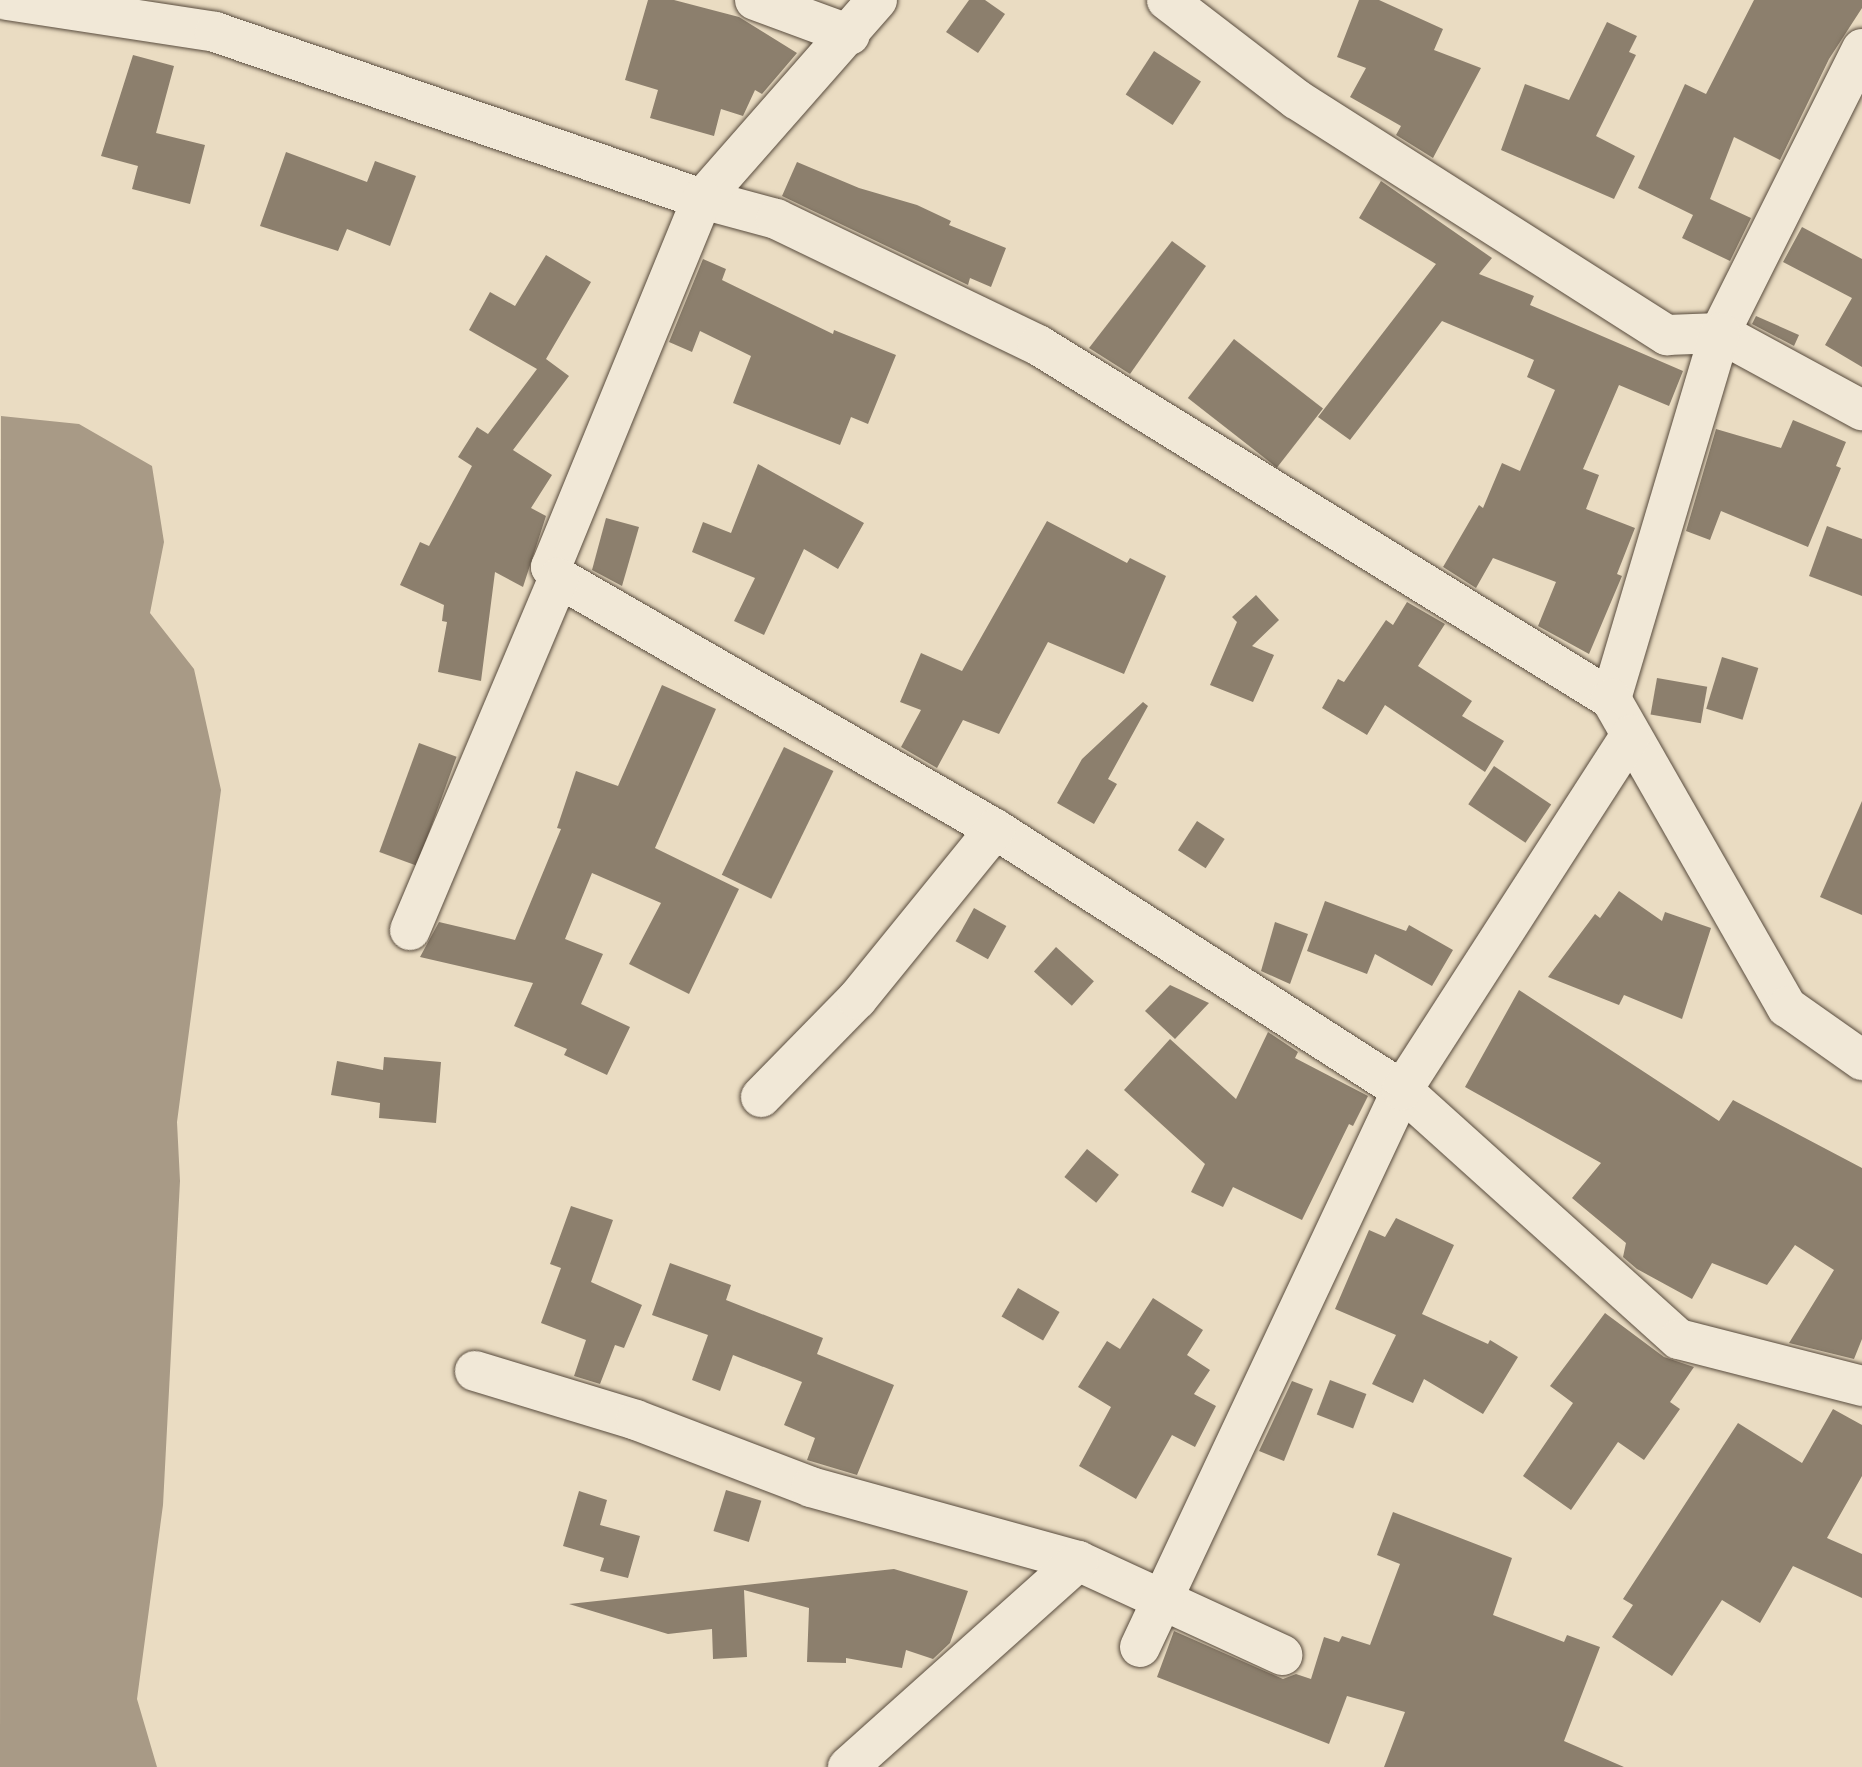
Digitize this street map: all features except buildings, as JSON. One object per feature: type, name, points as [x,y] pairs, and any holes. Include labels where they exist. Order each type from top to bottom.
[{"type":"street","points":[[7,0],[215,32],[702,199],[776,219],[1038,345],[1611,699],[1787,1007],[1862,1060]]},
{"type":"street","points":[[755,0],[850,35]]},
{"type":"street","points":[[877,0],[702,199],[550,566],[560,578],[995,829],[1402,1090],[1679,1339],[1862,1386]]},
{"type":"street","points":[[1166,0],[1296,98],[1667,335],[1720,334],[1862,410]]},
{"type":"street","points":[[1611,699],[1720,334],[1862,50]]},
{"type":"street","points":[[410,930],[560,578]]},
{"type":"street","points":[[1140,1646],[1402,1090],[1631,735]]},
{"type":"street","points":[[760,1097],[857,999],[995,829]]},
{"type":"street","points":[[475,1371],[636,1420],[810,1487],[1078,1561],[1282,1655]]},
{"type":"street","points":[[848,1767],[1078,1561]]},
{"type":"shaded area","points":[[1,416],[79,424],[152,466],[164,542],[150,613],[194,669],[221,790],[177,1122],[180,1181],[163,1505],[137,1699],[157,1767],[0,1767]]}]
